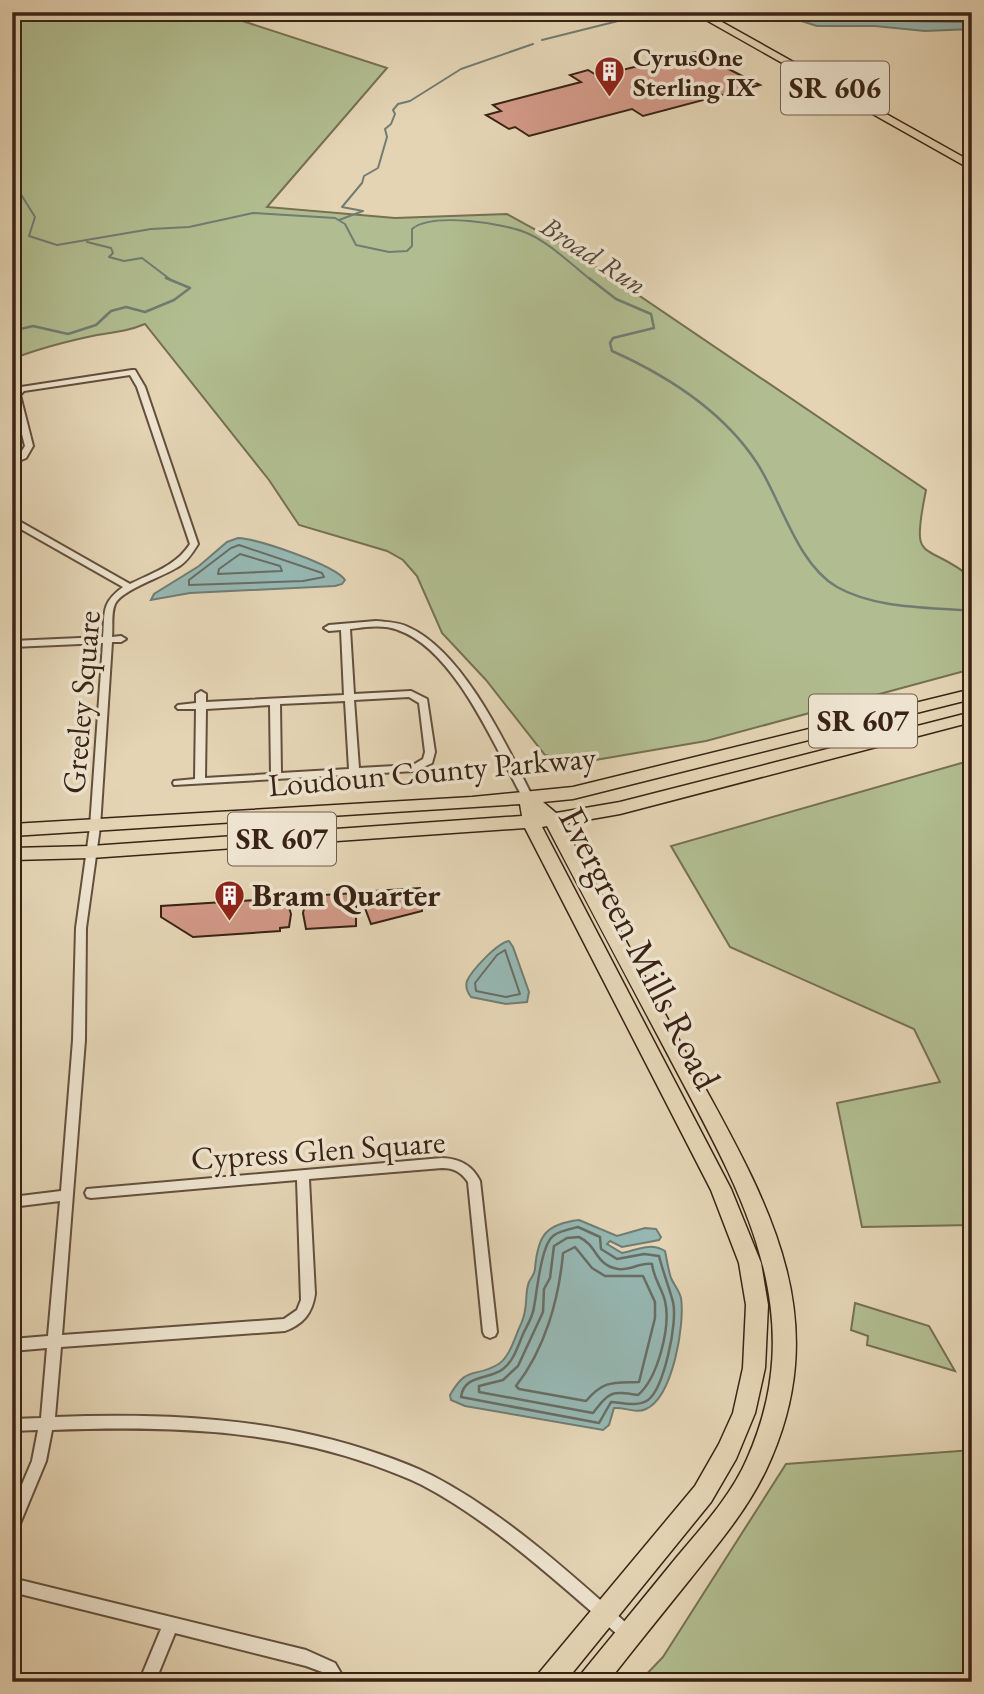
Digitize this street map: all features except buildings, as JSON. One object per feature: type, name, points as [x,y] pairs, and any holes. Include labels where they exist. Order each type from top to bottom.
[{"type":"main road","name":"SR 606","points":[[697,12],[972,167]]},
{"type":"main road","name":"SR 606","points":[[715,12],[840,79],[972,155]]},
{"type":"main road","name":"Loudoun County Parkway","points":[[12,830],[95,827],[528,798],[602,788],[972,694]]},
{"type":"main road","name":"Loudoun County Parkway","points":[[12,854],[91,852],[552,820],[620,808],[972,717]]},
{"type":"main road","name":"Evergreen Mills Road","points":[[528,798],[552,820],[744,1180],[762,1217],[783,1295],[784,1357],[780,1384],[770,1430],[757,1463],[713,1532],[591,1682]]},
{"type":"main road","name":"Evergreen Mills Road","points":[[528,798],[531,822],[721,1189],[750,1263],[757,1305],[754,1368],[744,1413],[728,1451],[704,1494],[548,1682]]},
{"type":"street","name":"Greeley Square","points":[[12,462],[23,456],[29,446],[16,396],[21,389],[123,372],[136,375],[194,544],[173,566],[118,595],[110,604],[95,827],[81,928],[79,1040],[47,1424],[39,1461],[12,1526]]},
{"type":"street","points":[[12,520],[131,588]]},
{"type":"street","points":[[329,628],[383,625],[402,628],[416,634],[466,686],[528,798]]},
{"type":"street","points":[[345,627],[354,772]]},
{"type":"street","points":[[12,644],[121,639]]},
{"type":"street","points":[[178,783],[415,768],[428,761],[430,752],[421,697],[405,693],[181,707]]},
{"type":"street","points":[[200,782],[201,694]]},
{"type":"street","points":[[275,701],[276,777]]},
{"type":"street","name":"Cypress Glen Square","points":[[92,1193],[442,1163],[463,1167],[470,1172],[474,1181],[490,1332]]},
{"type":"street","points":[[12,1345],[285,1325],[298,1319],[306,1309],[307,1294],[303,1175]]},
{"type":"street","points":[[12,1202],[66,1195]]},
{"type":"street","points":[[12,1425],[200,1425],[293,1434],[366,1454],[430,1482],[491,1521],[629,1635]]},
{"type":"street","points":[[12,1585],[306,1658],[330,1668],[338,1682]]},
{"type":"street","points":[[147,1682],[171,1624]]},
{"type":"green space","points":[[12,12],[35,12],[43,17],[75,12],[215,12],[387,68],[267,207],[395,218],[507,214],[569,248],[926,490],[921,515],[921,542],[932,554],[972,578],[972,669],[706,741],[578,763],[545,755],[486,680],[442,633],[417,576],[403,560],[387,551],[299,525],[269,480],[145,324],[65,342],[12,359]]},
{"type":"green space","points":[[972,760],[972,1225],[862,1227],[837,1103],[940,1082],[914,1029],[730,947],[671,846]]},
{"type":"green space","points":[[855,1303],[929,1326],[955,1371],[867,1345],[868,1336],[851,1330]]},
{"type":"green space","points":[[972,1450],[972,1682],[639,1682],[663,1657],[786,1464]]},
{"type":"water","points":[[773,12],[972,12],[972,29],[925,31],[875,26],[817,26]]},
{"type":"water","points":[[238,538],[295,554],[327,567],[345,580],[335,586],[190,593],[151,600],[154,594],[199,566],[227,542]]},
{"type":"water","points":[[509,941],[529,992],[527,1002],[506,1004],[471,997],[466,985],[470,976],[492,952]]},
{"type":"water","points":[[579,1220],[617,1236],[645,1228],[656,1229],[661,1237],[659,1240],[622,1247],[610,1241],[607,1244],[622,1253],[649,1247],[665,1251],[671,1278],[681,1298],[681,1325],[675,1359],[670,1375],[655,1402],[642,1410],[614,1408],[609,1425],[603,1430],[465,1406],[451,1400],[450,1395],[461,1379],[502,1362],[512,1346],[523,1318],[538,1248],[545,1234],[558,1225]]},
{"type":"waterway","points":[[542,40],[646,14]]},
{"type":"waterway","points":[[339,220],[363,211],[342,207],[362,183],[364,176],[378,168],[387,137],[385,129],[391,124],[395,114],[393,110],[398,104],[410,101],[461,69],[533,44]]},
{"type":"waterway","name":"Broad Run","points":[[12,188],[22,196],[35,217],[29,236],[57,245],[151,229],[189,227],[253,213],[335,218],[345,224],[356,245],[389,252],[407,251],[412,246],[412,229],[422,224],[435,221],[469,221],[504,226],[529,234],[553,249],[591,280]]},
{"type":"waterway","points":[[87,242],[111,248],[113,253],[109,257],[124,261],[142,258],[171,280]]},
{"type":"waterway","points":[[12,331],[33,326],[68,334],[96,325],[111,311],[126,307],[145,312],[174,300],[190,288],[166,278]]},
{"type":"waterway","name":"Broad Run","points":[[589,278],[616,299],[651,314],[654,328],[613,338],[610,343],[612,351],[674,384],[728,427],[757,463],[800,547],[823,577],[837,587],[868,599],[903,606],[972,611]]},
{"type":"place","name":"CyrusOne Sterling IX","points":[[610,99]]},
{"type":"place","name":"Bram Quarter","points":[[229,922]]}]
